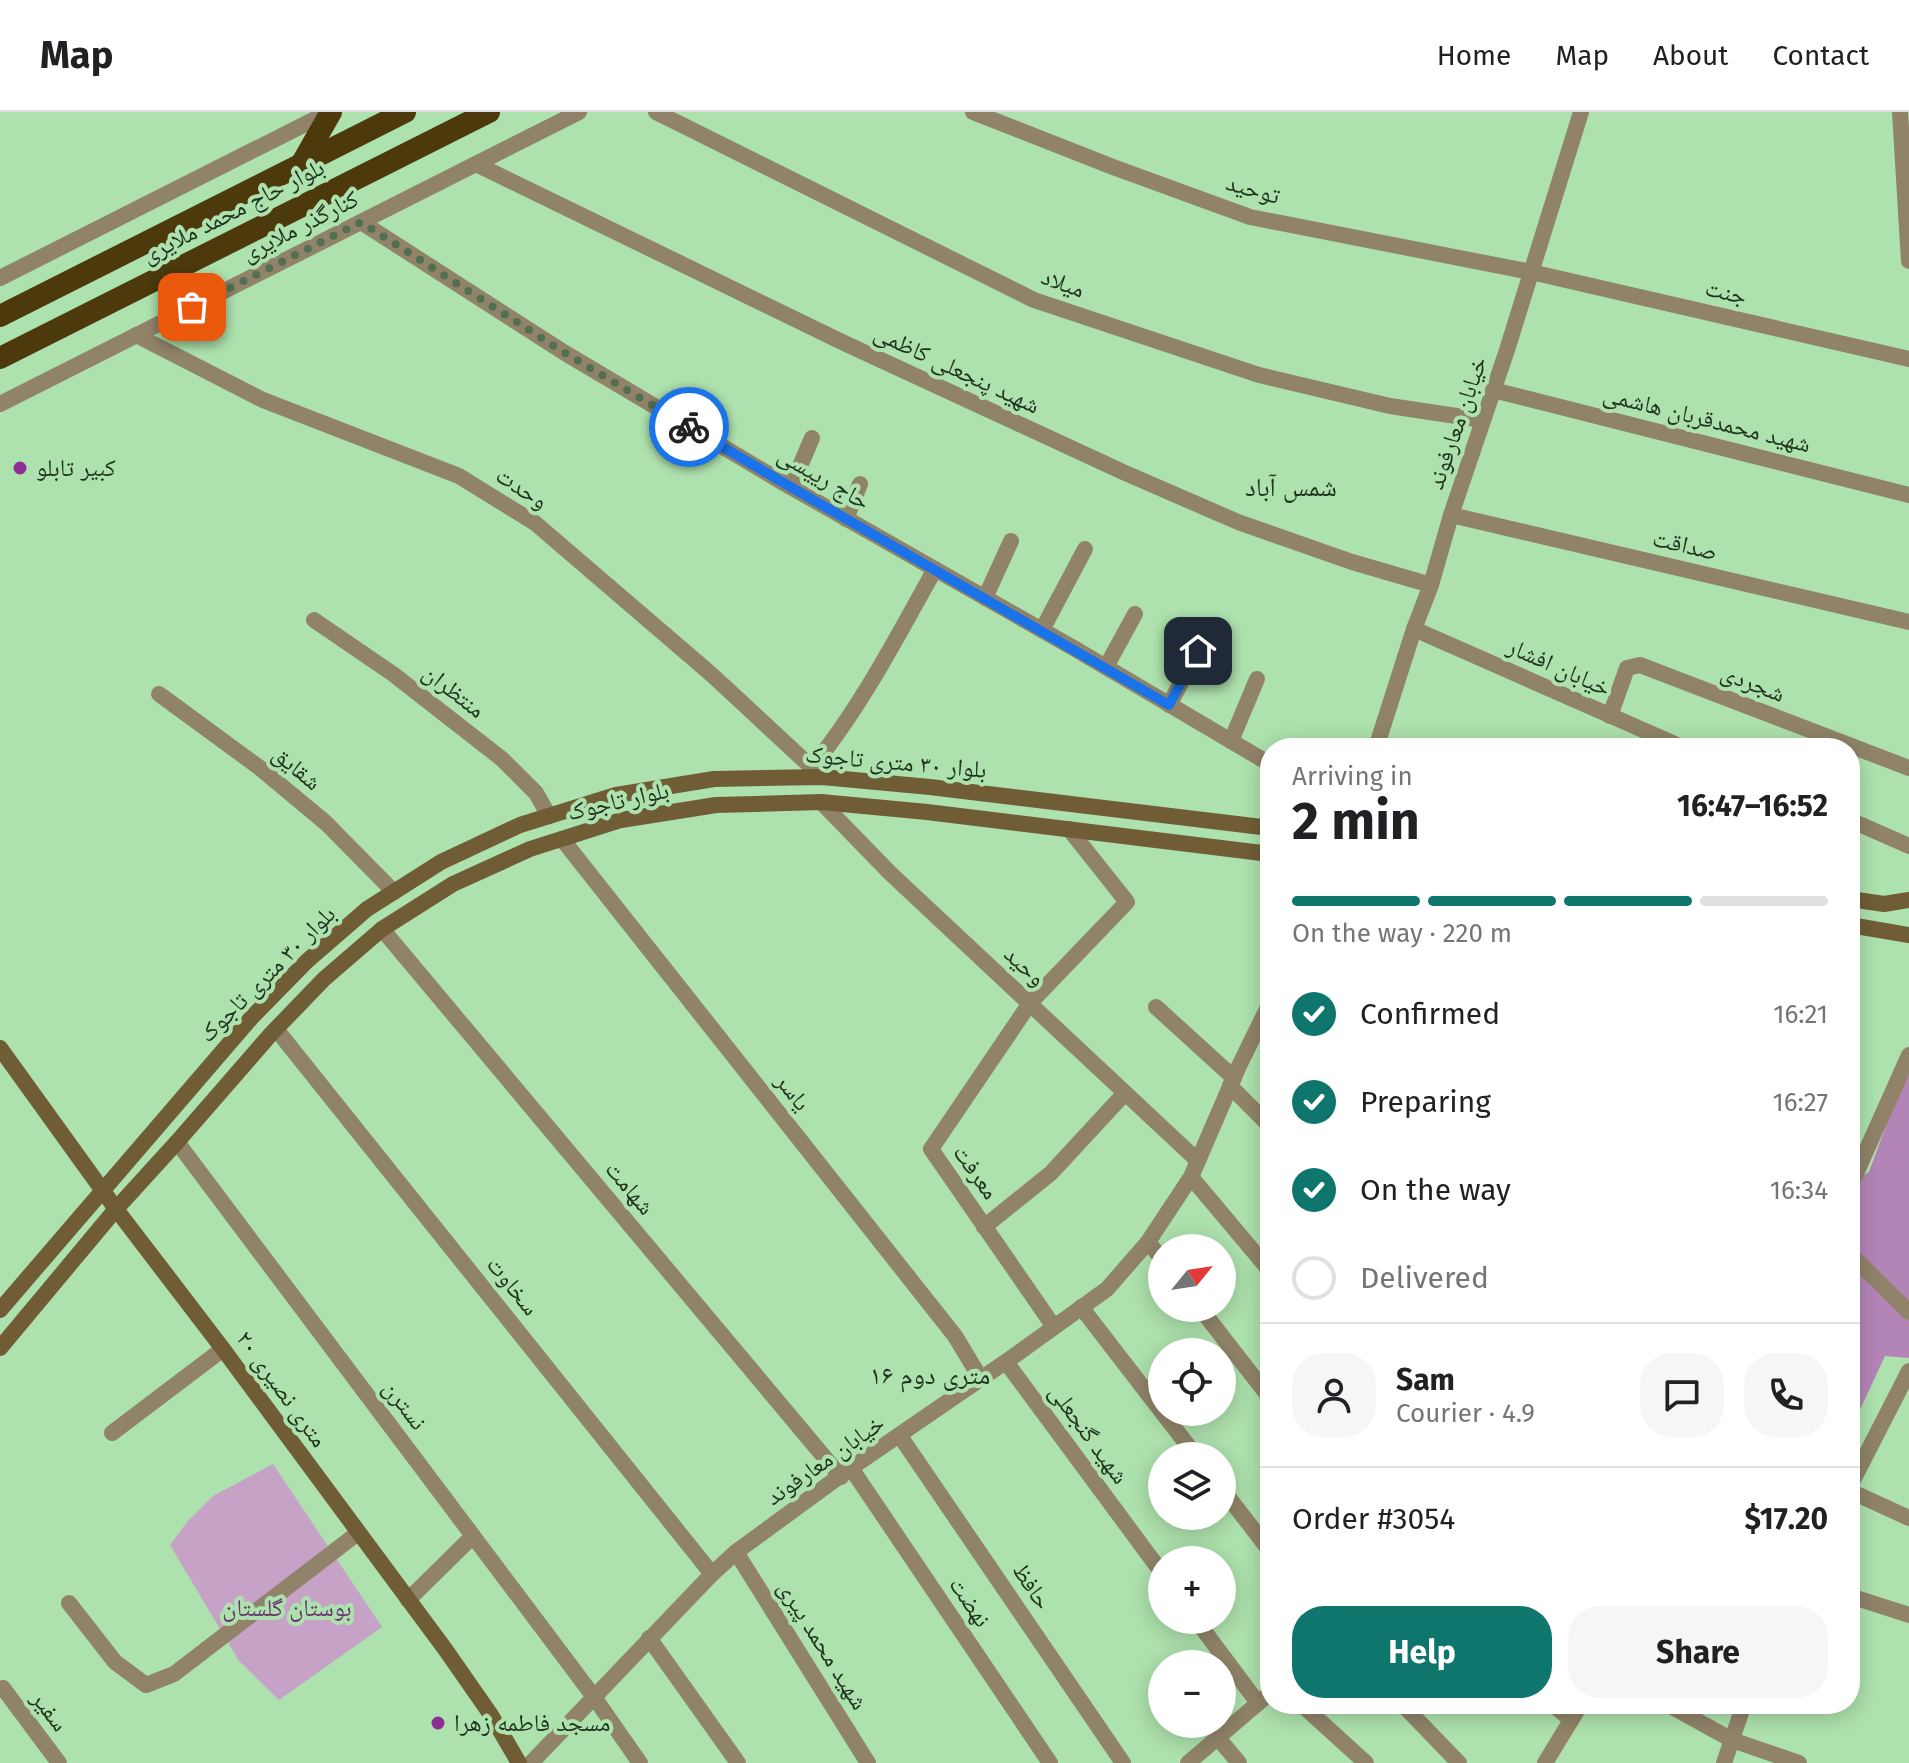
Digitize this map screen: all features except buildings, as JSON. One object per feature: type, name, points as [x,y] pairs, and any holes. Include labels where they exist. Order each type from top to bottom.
[{"type":"highway","points":[[301,164],[330,112]]},
{"type":"highway","name":"بلوار حاج محمد ملایری","points":[[0,316],[405,112]]},
{"type":"highway","name":"بلوار حاج محمد ملایری","points":[[0,358],[489,112]]},
{"type":"main road","name":"بلوار ۳۰ متری تاجوک","points":[[0,1310],[252,1017],[307,961],[367,909],[441,862],[520,825],[616,795],[714,779],[817,772],[1260,827]]},
{"type":"main road","name":"بلوار تاجوک","points":[[116,1209],[276,1029],[324,979],[382,929],[453,884],[530,849],[621,820],[716,805],[821,802],[1260,853]]},
{"type":"main road","points":[[1860,900],[1884,904],[1909,900]]},
{"type":"main road","points":[[1860,927],[1909,935]]},
{"type":"main road","name":"۲۰ متری نصیری","points":[[0,1048],[116,1209],[408,1600],[491,1715],[519,1763]]},
{"type":"main road","points":[[0,1348],[116,1209]]},
{"type":"street","points":[[0,278],[330,112]]},
{"type":"street","name":"کنارگذر ملایری","points":[[0,404],[579,112]]},
{"type":"street","name":"میلاد","points":[[656,112],[1034,300],[1259,375],[1390,406],[1483,420]]},
{"type":"street","name":"توحید","points":[[973,112],[1250,217],[1531,272]]},
{"type":"street","name":"خیابان معارفوند","points":[[1379,738],[1581,112]]},
{"type":"street","points":[[1900,112],[1909,261]]},
{"type":"street","name":"شهید پنجعلی کاظمی","points":[[476,164],[842,342],[1123,472],[1238,522],[1352,562],[1431,585]]},
{"type":"street","name":"حاج رییسی","points":[[361,222],[565,353],[1260,758]]},
{"type":"street","name":"جنت","points":[[1531,272],[1909,359]]},
{"type":"street","name":"وحدت","points":[[136,335],[263,400],[459,476],[535,523],[711,674],[817,772]]},
{"type":"street","name":"شهید محمدقربان هاشمی","points":[[1493,390],[1909,495]]},
{"type":"street","points":[[791,487],[812,438]]},
{"type":"street","points":[[846,519],[860,484]]},
{"type":"street","name":"صداقت","points":[[1451,515],[1909,622]]},
{"type":"street","points":[[985,598],[1011,541]]},
{"type":"street","points":[[1042,630],[1085,549]]},
{"type":"street","points":[[817,772],[827,748],[885,659],[935,569]]},
{"type":"street","points":[[1106,667],[1135,614]]},
{"type":"street","name":"منتظران","points":[[314,620],[393,674],[502,759],[536,793],[549,816]]},
{"type":"street","name":"خیابان افشار","points":[[1414,629],[1661,738]]},
{"type":"street","points":[[1169,705],[1198,651]]},
{"type":"street","name":"شجردی","points":[[1610,716],[1627,668],[1640,665],[1831,738]]},
{"type":"street","points":[[1231,741],[1257,679]]},
{"type":"street","name":"شقایق","points":[[159,694],[271,777],[326,823],[394,892]]},
{"type":"street","name":"شجردی","points":[[1860,749],[1909,768]]},
{"type":"street","name":"وحید","points":[[821,802],[890,873],[1125,1093],[1195,1169],[1260,1257]]},
{"type":"street","points":[[1860,824],[1909,846]]},
{"type":"street","points":[[1030,1003],[1127,902],[1069,829]]},
{"type":"street","name":"یاسر","points":[[562,839],[955,1336],[981,1379]]},
{"type":"street","name":"شهامت","points":[[382,929],[846,1473]]},
{"type":"street","name":"معرفت","points":[[1030,1003],[931,1149],[1054,1327]]},
{"type":"street","points":[[1156,1007],[1232,1082],[1260,1114]]},
{"type":"street","name":"خیابان معارفوند","points":[[1153,1234],[1195,1169],[1260,1024]]},
{"type":"street","name":"سخاوت","points":[[276,1029],[712,1574]]},
{"type":"street","points":[[1860,1165],[1909,1055]]},
{"type":"street","points":[[984,1227],[1051,1173],[1125,1093]]},
{"type":"street","name":"نسترن","points":[[177,1142],[594,1697],[640,1763]]},
{"type":"street","name":"خیابان معارفوند","points":[[531,1763],[649,1638],[736,1552],[1107,1289],[1148,1242]]},
{"type":"street","points":[[1860,1264],[1909,1312]]},
{"type":"street","points":[[1081,1307],[1148,1394]]},
{"type":"street","points":[[1211,1322],[1260,1385]]},
{"type":"street","points":[[112,1433],[223,1349]]},
{"type":"street","name":"شهید گنجعلی","points":[[1006,1362],[1148,1554]]},
{"type":"street","points":[[1860,1469],[1909,1371]]},
{"type":"street","points":[[1173,1426],[1185,1442]]},
{"type":"street","name":"حافظ","points":[[900,1436],[1123,1763]]},
{"type":"street","name":"نهضت","points":[[846,1473],[1050,1763]]},
{"type":"street","points":[[1860,1494],[1909,1518]]},
{"type":"street","points":[[1236,1507],[1260,1538]]},
{"type":"street","points":[[69,1603],[115,1662],[146,1685],[174,1674],[358,1533]]},
{"type":"street","points":[[408,1600],[473,1536]]},
{"type":"street","name":"شهید محمد پیری","points":[[736,1552],[868,1763]]},
{"type":"street","points":[[1860,1599],[1909,1615]]},
{"type":"street","points":[[1208,1634],[1260,1693]]},
{"type":"street","points":[[649,1638],[738,1763]]},
{"type":"street","name":"سفیر","points":[[3,1688],[59,1763]]},
{"type":"street","points":[[1236,1722],[1260,1701]]},
{"type":"street","points":[[1312,1714],[1366,1763]]},
{"type":"street","points":[[1412,1714],[1459,1763]]},
{"type":"street","points":[[1564,1714],[1571,1720]]},
{"type":"street","points":[[1545,1763],[1575,1714]]},
{"type":"street","points":[[1685,1714],[1732,1740],[1799,1763]]},
{"type":"street","points":[[1724,1763],[1741,1714]]},
{"type":"street","points":[[1188,1763],[1218,1738],[1239,1763]]},
{"type":"green space","name":"بوستان گلستان","points":[[273,1464],[382,1627],[279,1700],[239,1661],[170,1545],[213,1496]]},
{"type":"shaded area","points":[[1909,1063],[1909,1358],[1885,1356],[1860,1410],[1860,1177],[1869,1172]]},
{"type":"way so far","points":[[192,307],[361,222],[565,353],[689,427]]},
{"type":"place","name":"کبیر تابلو","points":[[20,468]]},
{"type":"place","name":"مسجد فاطمه زهرا","points":[[438,1723]]},
{"type":"district","name":"شمس آباد","points":[[1291,487]]},
{"type":"district","name":"۱۶ متری دوم","points":[[930,1375]]},
{"type":"route","points":[[689,427],[1169,705],[1198,651]]}]
